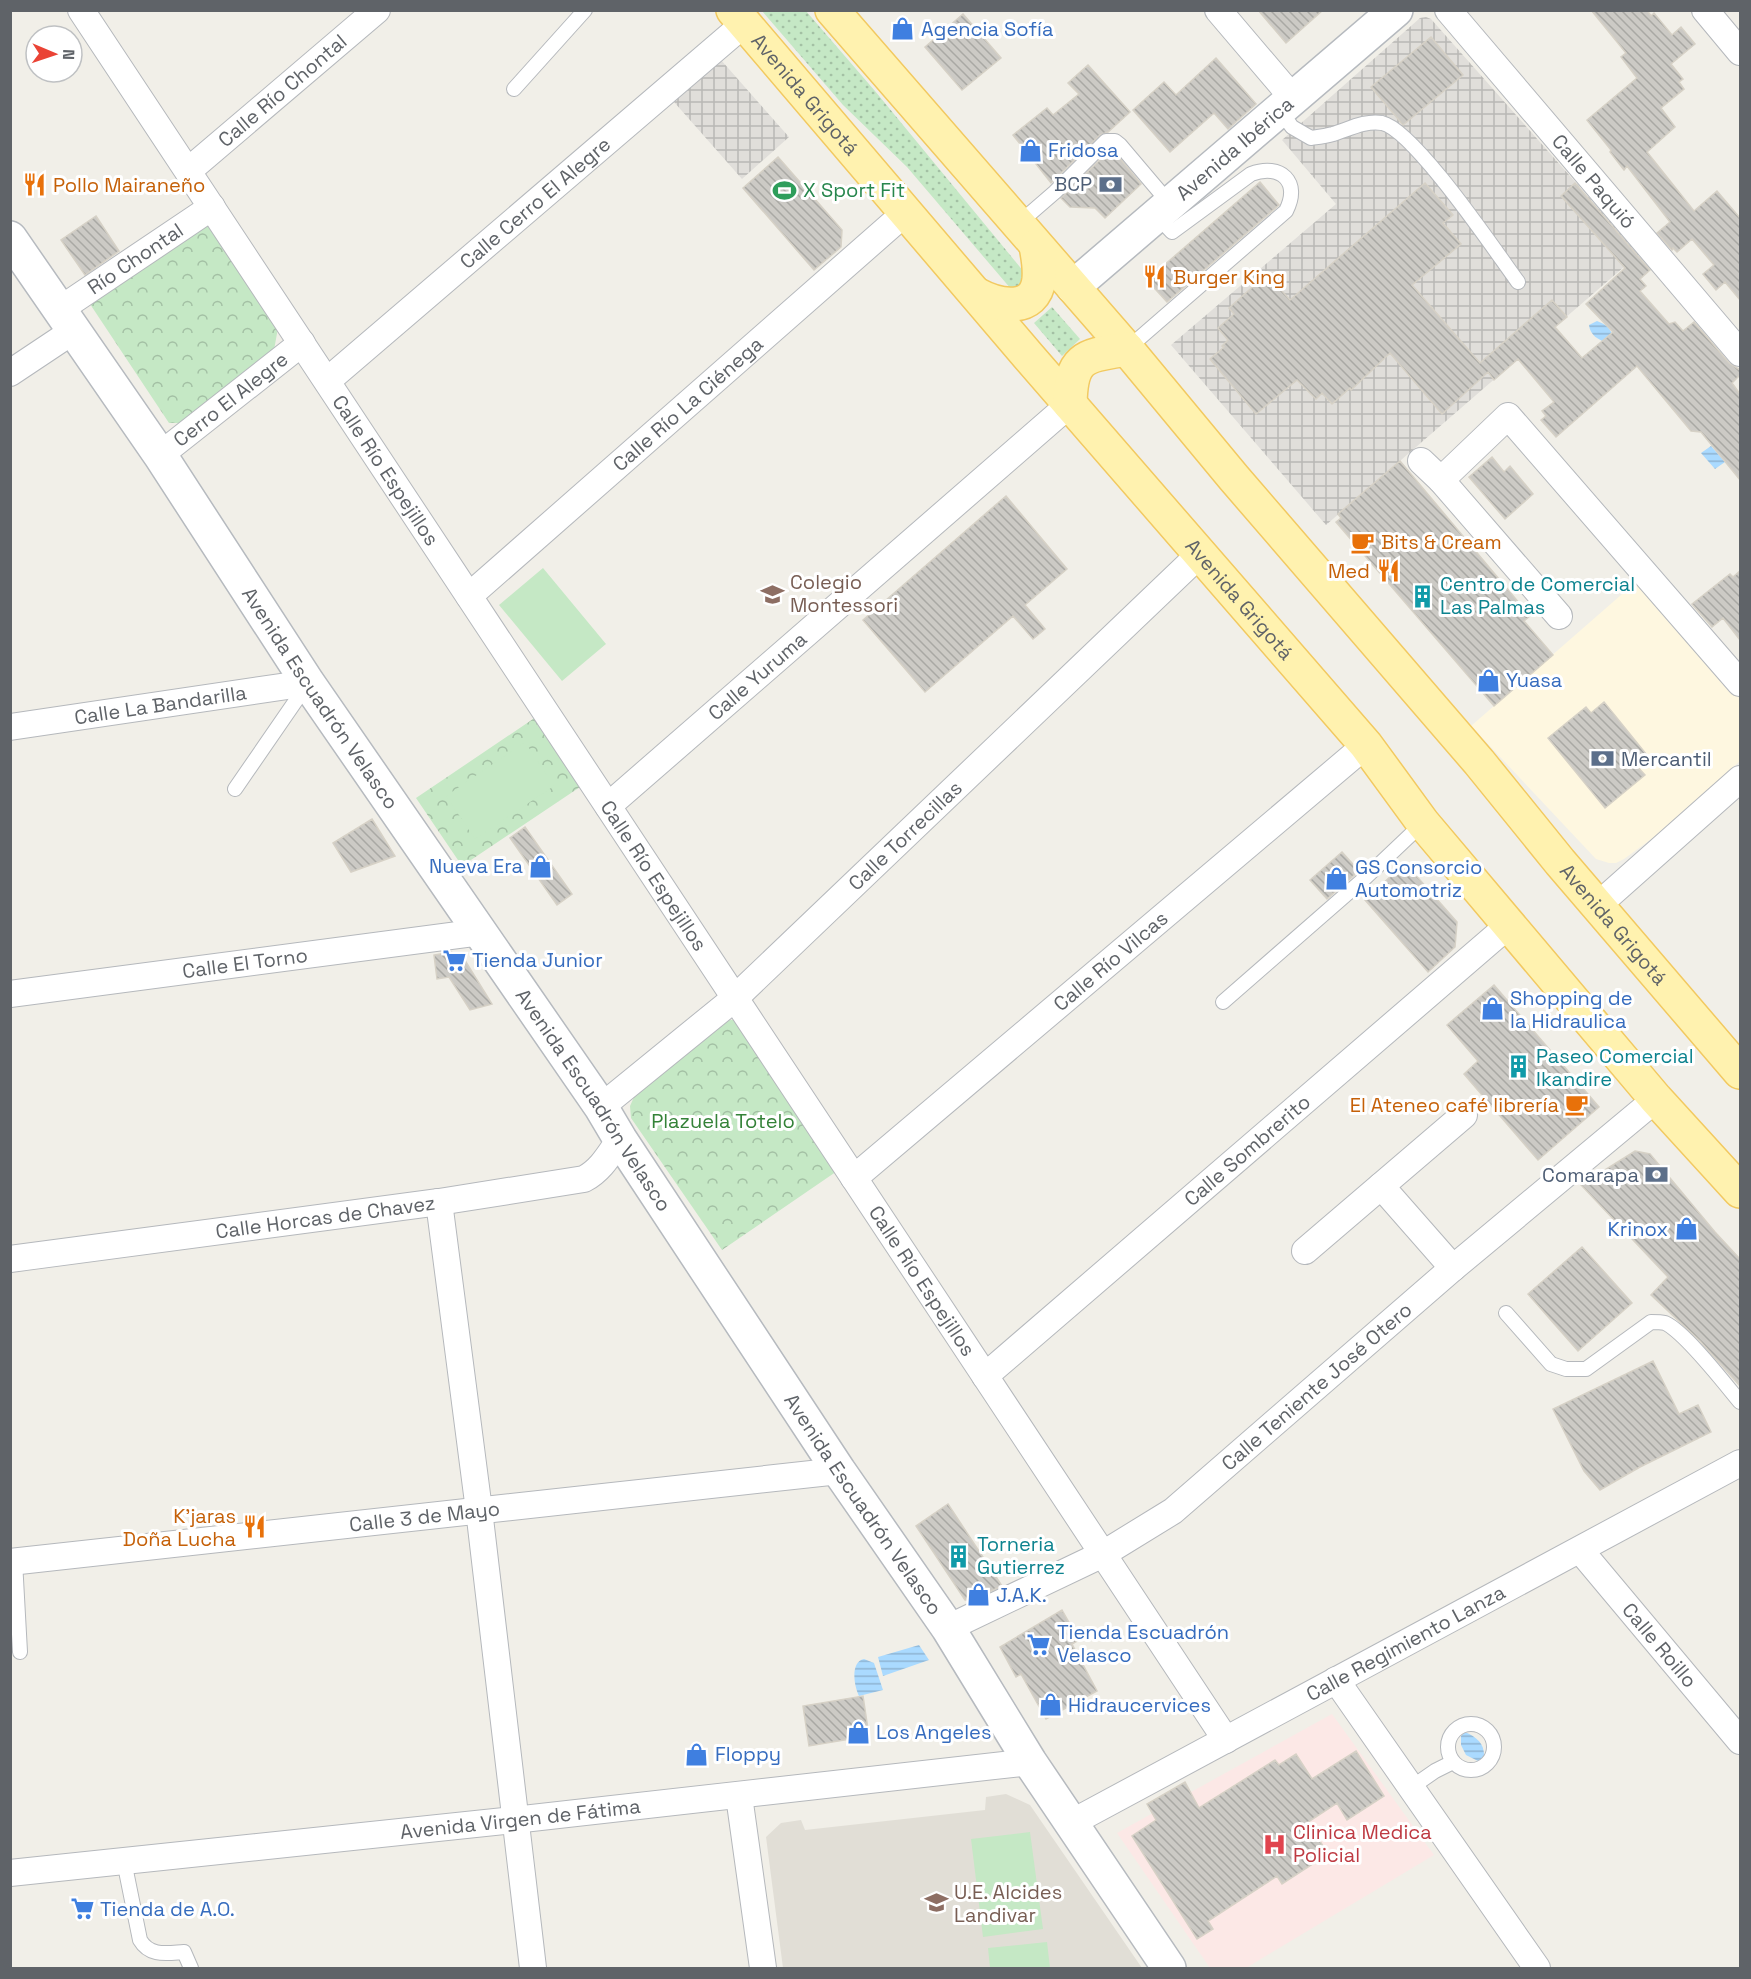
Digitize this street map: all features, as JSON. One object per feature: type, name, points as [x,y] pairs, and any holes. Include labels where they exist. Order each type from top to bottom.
[{"type":"main road","name":"Avenida Grigotá","points":[[832,10],[1127,349],[1234,478],[1479,762],[1597,906],[1740,1072]]},
{"type":"main road","name":"Avenida Grigotá","points":[[739,17],[905,213],[1366,745],[1423,823],[1656,1099],[1740,1191]]},
{"type":"main road","points":[[976,294],[992,302],[1006,304],[1031,299],[1039,278],[1027,235]]},
{"type":"main road","points":[[1070,404],[1075,371],[1083,359],[1100,353],[1127,349]]},
{"type":"street","name":"Calle Río Espejillos","points":[[81,10],[1226,1740]]},
{"type":"street","name":"Calle Río Chontal","points":[[188,171],[377,10]]},
{"type":"street","points":[[1218,10],[1286,103]]},
{"type":"street","name":"Avenida Ibérica","points":[[1073,287],[1396,10]]},
{"type":"street","name":"Calle Paquió","points":[[1448,10],[1740,353]]},
{"type":"street","points":[[1705,10],[1740,52]]},
{"type":"street","name":"Calle Cerro El Alegre","points":[[327,381],[739,17]]},
{"type":"street","name":"Río Chontal","points":[[10,373],[66,321],[212,207]]},
{"type":"street","name":"Calle Río La Ciénega","points":[[469,596],[905,213]]},
{"type":"street","name":"Avenida Escuadrón Velasco","points":[[10,237],[160,455],[308,683],[601,1107],[839,1471],[948,1628],[1030,1762],[1168,1968]]},
{"type":"street","name":"Cerro El Alegre","points":[[160,455],[302,343]]},
{"type":"street","name":"Calle Yuruma","points":[[608,806],[1070,404]]},
{"type":"street","points":[[1441,480],[1508,416],[1740,683]]},
{"type":"street","points":[[1421,461],[1441,480],[1558,616]]},
{"type":"street","name":"Calle Torrecillas","points":[[601,1107],[735,998],[1200,554]]},
{"type":"street","name":"Calle La Bandarilla","points":[[10,727],[308,683]]},
{"type":"street","name":"Calle Río Vilcas","points":[[855,1178],[1366,745]]},
{"type":"street","points":[[1597,906],[1740,779]]},
{"type":"street","name":"Calle Sombrerito","points":[[985,1376],[1510,924]]},
{"type":"street","name":"Calle El Torno","points":[[10,994],[481,932]]},
{"type":"street","name":"Calle Teniente José Otero","points":[[948,1628],[1103,1554],[1173,1511],[1453,1268],[1656,1099]]},
{"type":"street","points":[[1305,1251],[1464,1115]]},
{"type":"street","name":"Calle Horcas de Chavez","points":[[10,1259],[439,1202],[584,1179],[602,1166],[620,1139]]},
{"type":"street","points":[[1381,1186],[1453,1268]]},
{"type":"street","points":[[439,1202],[479,1510],[533,1968]]},
{"type":"street","name":"Calle Regimiento Lanza","points":[[1071,1823],[1740,1463]]},
{"type":"street","name":"Calle 3 de Mayo","points":[[13,1562],[839,1471]]},
{"type":"street","name":"Calle Roillo","points":[[1580,1550],[1740,1741]]},
{"type":"street","points":[[1336,1680],[1538,1968]]},
{"type":"street","name":"Avenida Virgen de Fátima","points":[[10,1873],[739,1796],[1030,1762]]},
{"type":"street","points":[[739,1796],[763,1968]]},
{"type":"lane","points":[[514,89],[585,10]]},
{"type":"lane","points":[[1286,103],[1292,127],[1311,138],[1362,124],[1383,123],[1402,133],[1458,198],[1518,282]]},
{"type":"lane","points":[[1027,235],[1054,192],[1106,141],[1110,140],[1120,145],[1164,210],[1172,232],[1251,174],[1263,170],[1276,171],[1286,178],[1292,200],[1286,212],[1127,349]]},
{"type":"lane","points":[[235,789],[308,683]]},
{"type":"lane","points":[[1223,1002],[1365,878],[1423,823]]},
{"type":"lane","points":[[1506,1313],[1551,1364],[1566,1369],[1586,1369],[1651,1322],[1664,1323],[1698,1353],[1740,1402]]},
{"type":"lane","points":[[13,1562],[20,1652]]},
{"type":"lane","points":[[1412,1787],[1453,1762]]},
{"type":"lane","points":[[124,1861],[140,1940],[144,1947],[166,1954],[184,1952],[191,1968]]},
{"type":"lane","points":[[166,1954],[171,1968]]},
{"type":"shaded area","points":[[1420,18],[1431,19],[1639,254],[1326,525],[1171,345],[1336,204],[1282,140]]},
{"type":"shaded area","points":[[721,60],[789,137],[742,179],[674,102]]},
{"type":"shaded area","points":[[1637,581],[1740,699],[1740,761],[1654,837],[1624,859],[1616,863],[1609,863],[1596,859],[1471,726]]},
{"type":"shaded area","name":"Clinica Medica Policial","points":[[1332,1714],[1434,1855],[1246,1968],[1210,1968],[1117,1833]]},
{"type":"shaded area","name":"U.E. Alcides Landivar","points":[[1006,1794],[1030,1805],[1142,1968],[783,1968],[766,1837],[781,1823],[801,1820],[805,1830],[985,1810],[986,1797]]},
{"type":"green space","points":[[762,11],[806,11],[1029,278],[1017,296],[907,167],[843,105]]},
{"type":"green space","points":[[207,218],[278,328],[274,350],[184,423],[169,423],[88,301]]},
{"type":"green space","points":[[1052,307],[1080,339],[1062,356],[1034,323]]},
{"type":"green space","points":[[543,568],[606,644],[562,681],[499,605]]},
{"type":"green space","points":[[536,717],[583,785],[462,866],[416,798]]},
{"type":"green space","points":[[525,742],[554,786],[475,839],[446,796]]},
{"type":"green space","name":"Plazuela Totelo","points":[[737,1019],[843,1167],[722,1250],[631,1118],[630,1106],[634,1097],[725,1021]]},
{"type":"green space","points":[[1030,1832],[1043,1929],[983,1937],[971,1839]]},
{"type":"green space","points":[[1047,1942],[1050,1968],[990,1968],[988,1948]]},
{"type":"water","points":[[1597,321],[1611,331],[1613,337],[1608,343],[1598,339],[1591,332],[1589,325]]},
{"type":"water","points":[[1711,446],[1725,462],[1715,469],[1701,453]]},
{"type":"water","points":[[919,1645],[929,1660],[883,1676],[878,1657]]},
{"type":"water","points":[[864,1659],[874,1663],[883,1690],[859,1696],[855,1669]]},
{"type":"water","points":[[1465,1732],[1482,1745],[1484,1758],[1480,1762],[1466,1755],[1461,1745],[1461,1736]]},
{"type":"building","points":[[1258,10],[1323,10],[1286,43]]},
{"type":"building","points":[[1591,10],[1647,10],[1651,16],[1654,13],[1672,35],[1681,27],[1695,44],[1671,64],[1683,79],[1679,82],[1684,89],[1661,108],[1675,127],[1647,152],[1694,211],[1717,191],[1740,218],[1740,300],[1725,282],[1716,290],[1703,274],[1714,265],[1692,239],[1677,252],[1673,248],[1672,250],[1657,233],[1670,222],[1627,166],[1624,170],[1587,120],[1637,78],[1621,57],[1626,53]]},
{"type":"building","points":[[963,14],[1001,58],[962,90],[925,47]]},
{"type":"building","points":[[1431,37],[1463,75],[1403,125],[1371,87]]},
{"type":"building","points":[[1216,58],[1256,104],[1228,129],[1214,113],[1170,152],[1133,110],[1164,82],[1176,95]]},
{"type":"building","points":[[1088,65],[1130,112],[1108,132],[1100,135],[1051,183],[1013,135],[1047,108],[1053,115],[1079,94],[1068,83]]},
{"type":"building","name":"BCP","points":[[1110,150],[1114,151],[1141,184],[1105,218],[1095,208],[1070,207],[1061,198]]},
{"type":"building","points":[[778,157],[842,230],[841,247],[814,270],[743,188]]},
{"type":"building","points":[[1260,182],[1279,205],[1167,302],[1147,280]]},
{"type":"building","points":[[1425,183],[1453,215],[1443,223],[1461,244],[1412,285],[1480,363],[1552,300],[1567,317],[1555,327],[1582,358],[1613,332],[1586,304],[1625,268],[1561,196],[1575,183],[1650,270],[1640,279],[1646,286],[1640,291],[1669,324],[1675,322],[1683,331],[1694,322],[1729,363],[1740,370],[1740,375],[1732,383],[1740,394],[1740,480],[1701,432],[1691,431],[1637,366],[1556,437],[1541,420],[1546,416],[1542,411],[1554,402],[1518,359],[1494,380],[1488,372],[1442,414],[1390,353],[1351,390],[1350,388],[1332,404],[1322,393],[1316,399],[1297,380],[1256,414],[1210,359],[1224,347],[1222,346],[1228,340],[1218,328],[1234,314],[1229,308],[1267,274],[1290,300]]},
{"type":"building","points":[[96,216],[119,251],[85,275],[61,240]]},
{"type":"building","points":[[1492,457],[1504,472],[1510,466],[1533,494],[1505,519],[1469,477]]},
{"type":"building","points":[[1400,461],[1530,616],[1524,621],[1553,655],[1494,706],[1336,522],[1341,518],[1338,514]]},
{"type":"building","points":[[1006,496],[1067,569],[1025,605],[1045,629],[1033,639],[1013,616],[925,692],[863,620]]},
{"type":"building","points":[[1740,571],[1740,640],[1723,618],[1712,627],[1692,604],[1730,574],[1733,577]]},
{"type":"building","name":"Mercantil","points":[[1604,702],[1647,755],[1635,764],[1645,775],[1605,808],[1548,738],[1586,707],[1591,713]]},
{"type":"building","points":[[372,819],[395,856],[351,872],[333,843]]},
{"type":"building","name":"Nueva Era","points":[[525,827],[572,894],[557,905],[510,838]]},
{"type":"building","name":"GS Consorcio Automotriz","points":[[1342,852],[1359,871],[1327,899],[1310,880]]},
{"type":"building","points":[[1405,863],[1457,922],[1455,947],[1428,972],[1365,900]]},
{"type":"building","points":[[451,952],[463,957],[492,1004],[470,1010],[449,977],[437,979],[434,955]]},
{"type":"building","name":"Paseo Comercial Ikandire","points":[[1494,985],[1599,1107],[1538,1160],[1464,1074],[1478,1061],[1447,1025]]},
{"type":"building","points":[[1635,1151],[1650,1154],[1740,1259],[1740,1386],[1700,1341],[1651,1295],[1668,1277],[1581,1185]]},
{"type":"building","points":[[1582,1247],[1632,1303],[1578,1351],[1528,1294]]},
{"type":"building","points":[[1653,1361],[1679,1414],[1698,1405],[1711,1432],[1640,1467],[1600,1490],[1584,1471],[1553,1409]]},
{"type":"building","name":"Torneria Gutierrez","points":[[948,1504],[1002,1586],[971,1600],[965,1600],[916,1526]]},
{"type":"building","points":[[1062,1610],[1079,1640],[1072,1644],[1097,1691],[1046,1719],[1021,1674],[1016,1677],[1000,1647]]},
{"type":"building","points":[[863,1696],[869,1736],[809,1746],[803,1706]]},
{"type":"building","points":[[1356,1751],[1384,1796],[1347,1820],[1337,1803],[1308,1822],[1328,1854],[1282,1884],[1277,1876],[1208,1921],[1213,1929],[1197,1939],[1132,1836],[1156,1820],[1147,1804],[1185,1782],[1199,1808],[1275,1760],[1279,1765],[1296,1754],[1312,1779]]},
{"type":"place","name":"Agencia Sofía","points":[[903,29]]},
{"type":"place","name":"Fridosa","points":[[1030,150]]},
{"type":"place","name":"BCP","points":[[1110,184]]},
{"type":"place","name":"Pollo Mairaneño","points":[[35,185]]},
{"type":"place","name":"X Sport Fit","points":[[785,190]]},
{"type":"place","name":"Burger King","points":[[1155,277]]},
{"type":"place","name":"Bits & Cream","points":[[1363,542]]},
{"type":"place","name":"Med","points":[[1388,571]]},
{"type":"place","name":"Colegio Montessori","points":[[772,594]]},
{"type":"place","name":"Centro de Comercial Las Palmas","points":[[1422,596]]},
{"type":"place","name":"Yuasa","points":[[1488,680]]},
{"type":"place","name":"Mercantil","points":[[1603,759]]},
{"type":"place","name":"Nueva Era","points":[[541,866]]},
{"type":"place","name":"GS Consorcio Automotriz","points":[[1337,878]]},
{"type":"place","name":"Tienda Junior","points":[[454,960]]},
{"type":"place","name":"Shopping de la Hidraulica","points":[[1492,1009]]},
{"type":"place","name":"Paseo Comercial Ikandire","points":[[1518,1067]]},
{"type":"place","name":"El Ateneo café librería","points":[[1577,1105]]},
{"type":"place","name":"Comarapa","points":[[1657,1175]]},
{"type":"place","name":"Krinox","points":[[1686,1229]]},
{"type":"place","name":"K'jaras Doña Lucha","points":[[254,1527]]},
{"type":"place","name":"Torneria Gutierrez","points":[[959,1556]]},
{"type":"place","name":"J.A.K.","points":[[978,1595]]},
{"type":"place","name":"Tienda Escuadrón Velasco","points":[[1039,1644]]},
{"type":"place","name":"Hidraucervices","points":[[1050,1705]]},
{"type":"place","name":"Los Angeles","points":[[858,1732]]},
{"type":"place","name":"Floppy","points":[[697,1754]]},
{"type":"place","name":"Clinica Medica Policial","points":[[1275,1844]]},
{"type":"place","name":"U.E. Alcides Landivar","points":[[936,1903]]},
{"type":"place","name":"Tienda de A.O.","points":[[82,1909]]}]
